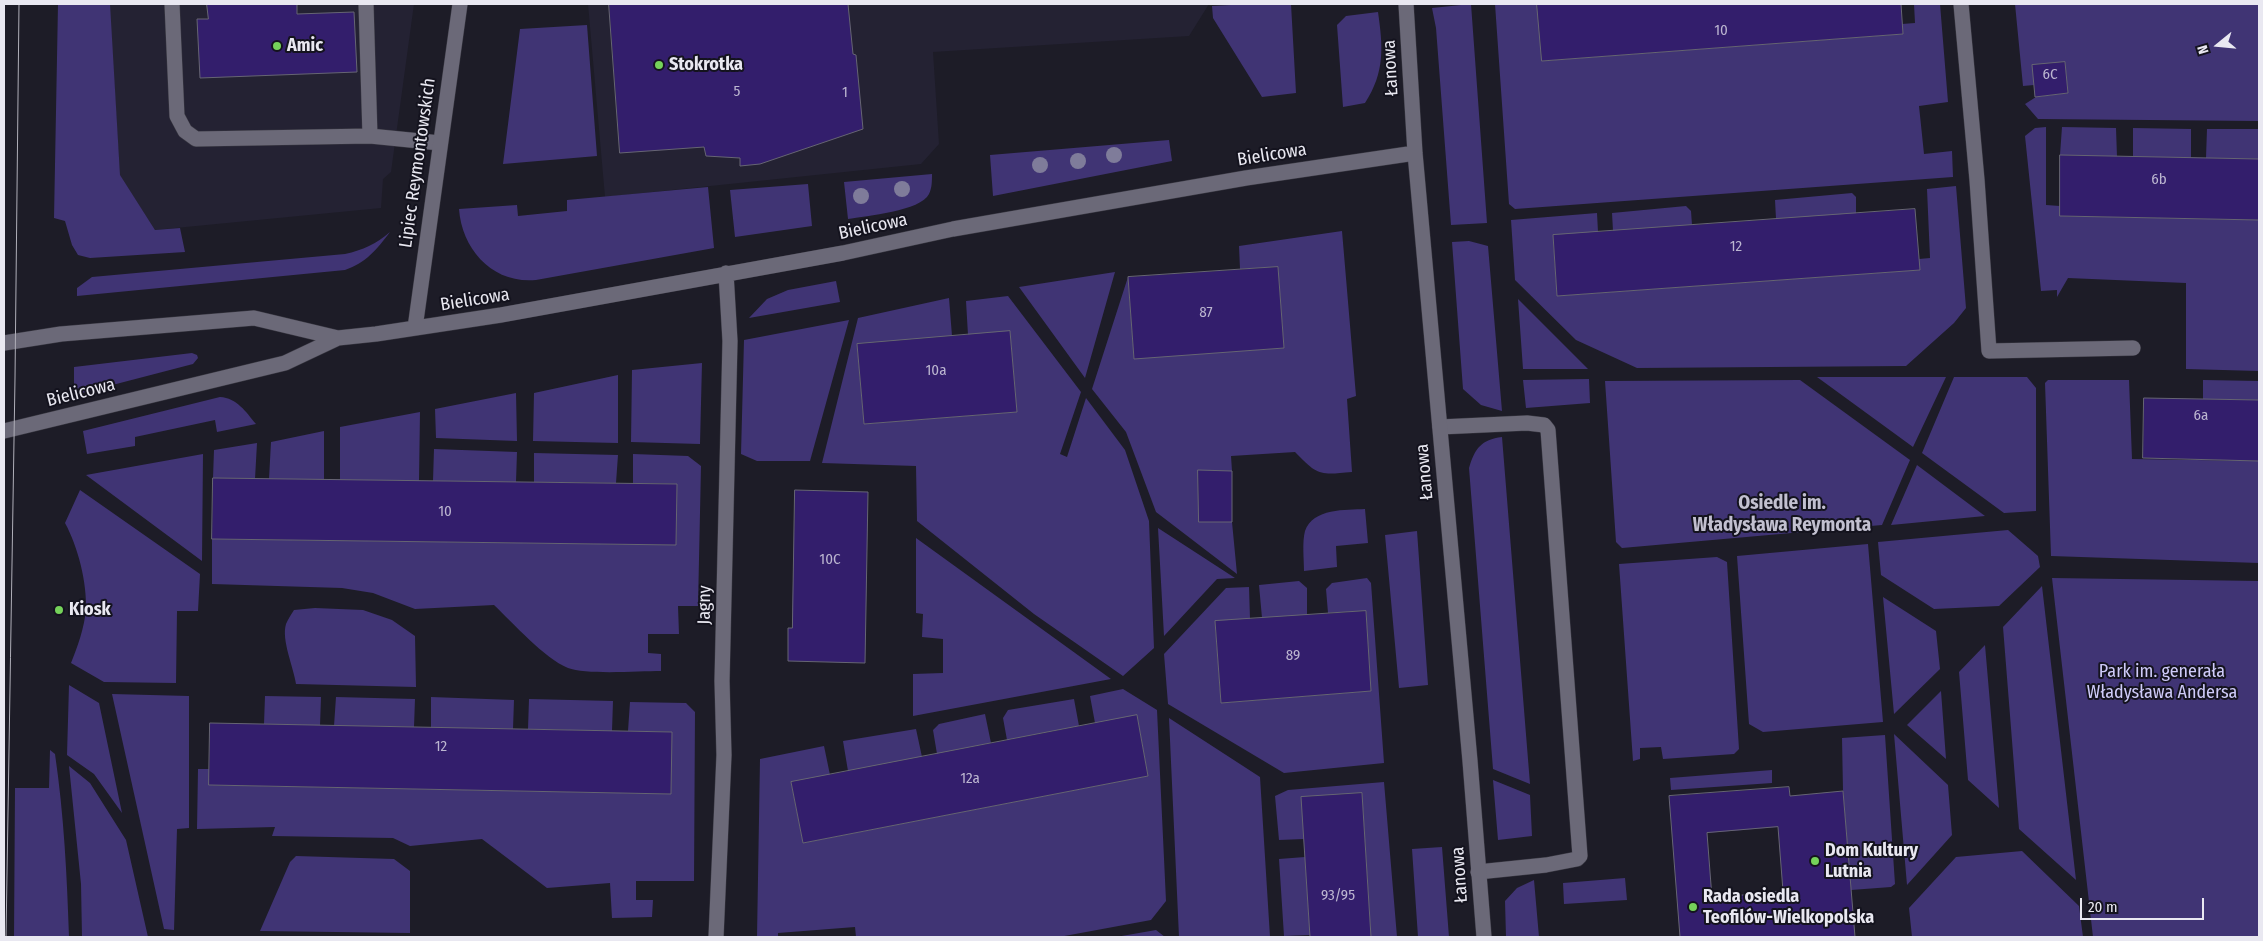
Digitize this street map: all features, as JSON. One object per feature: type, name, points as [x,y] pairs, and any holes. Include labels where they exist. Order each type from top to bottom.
[{"type":"street","points":[[172,4],[176,116],[185,130],[196,139],[370,136],[440,143]]},
{"type":"street","points":[[366,4],[370,136]]},
{"type":"street","name":"Lipiec Reymontowskich","points":[[415,328],[460,4]]},
{"type":"street","name":"Łanowa","points":[[1406,4],[1415,153],[1484,937]]},
{"type":"street","points":[[1961,4],[1977,180],[1989,351],[2040,348],[2133,348]]},
{"type":"street","name":"Bielicowa","points":[[4,431],[285,363],[338,338],[501,316],[726,273],[843,253],[972,226],[1246,178],[1415,153]]},
{"type":"street","name":"Jagny","points":[[716,937],[724,755],[722,681],[730,341],[726,273]]},
{"type":"street","name":"Bielicowa","points":[[4,343],[61,334],[254,318],[338,338]]},
{"type":"street","points":[[1440,427],[1527,423],[1544,425],[1548,430],[1580,856],[1577,859],[1546,865],[1478,872]]},
{"type":"shaded area","points":[[109,4],[414,4],[391,172],[383,179],[381,208],[155,230],[120,176]]},
{"type":"shaded area","points":[[588,4],[1209,4],[1189,36],[933,52],[939,144],[921,164],[605,197]]},
{"type":"green space","points":[[58,4],[110,4],[120,175],[155,230],[180,228],[185,252],[90,258],[78,255],[72,245],[65,221],[54,218]]},
{"type":"green space","points":[[1291,4],[1296,93],[1262,97],[1213,18],[1212,6]]},
{"type":"green space","points":[[1471,4],[1487,223],[1451,225],[1436,28],[1432,8]]},
{"type":"green space","points":[[1495,4],[1537,4],[1542,61],[1903,34],[1902,24],[1915,23],[1914,4],[1940,4],[1948,102],[1919,106],[1924,154],[1952,151],[1953,177],[1515,209],[1509,204]]},
{"type":"green space","points":[[2015,4],[2259,4],[2259,121],[2038,119],[2025,104],[2036,97],[2068,93],[2065,62],[2033,65],[2034,85],[2023,86]]},
{"type":"green space","points":[[1378,12],[1381,59],[1372,92],[1365,103],[1343,107],[1337,25],[1346,16]]},
{"type":"green space","points":[[587,25],[597,156],[503,164],[520,29]]},
{"type":"green space","points":[[2046,127],[2046,205],[2060,206],[2060,216],[2259,220],[2259,371],[2186,369],[2186,283],[2068,278],[2057,297],[2057,290],[2041,291],[2025,136],[2035,128]]},
{"type":"green space","points":[[2062,127],[2116,128],[2117,157],[2060,155]]},
{"type":"green space","points":[[2133,128],[2191,129],[2191,158],[2133,157]]},
{"type":"green space","points":[[2207,129],[2259,129],[2259,159],[2206,158]]},
{"type":"green space","points":[[1169,140],[1172,161],[993,196],[990,155]]},
{"type":"green space","points":[[932,174],[929,194],[916,205],[892,212],[848,219],[844,182]]},
{"type":"green space","points":[[808,184],[812,226],[735,237],[730,190]]},
{"type":"green space","points":[[1956,186],[1966,308],[1954,323],[1906,366],[1637,368],[1576,340],[1515,280],[1511,220],[1597,213],[1598,232],[1553,236],[1557,296],[1919,270],[1919,259],[1930,258],[1927,189]]},
{"type":"green space","points":[[708,187],[714,248],[536,280],[520,280],[506,276],[482,261],[473,251],[466,238],[461,224],[459,209],[517,205],[518,216],[567,211],[567,200]]},
{"type":"green space","points":[[1852,193],[1856,197],[1856,214],[1776,219],[1775,200]]},
{"type":"green space","points":[[1686,206],[1691,211],[1692,225],[1613,231],[1612,213]]},
{"type":"green space","points":[[1342,231],[1356,396],[1347,399],[1352,472],[1333,474],[1320,472],[1309,466],[1295,452],[1231,456],[1232,471],[1198,471],[1199,522],[1232,522],[1237,574],[1156,512],[1126,432],[1092,389],[1128,277],[1134,358],[1284,348],[1278,267],[1240,269],[1239,246]]},
{"type":"green space","points":[[390,232],[376,250],[359,264],[345,270],[77,296],[77,288],[92,277],[345,254],[369,246]]},
{"type":"green space","points":[[1469,241],[1488,246],[1502,411],[1481,405],[1463,389],[1452,242]]},
{"type":"green space","points":[[1115,272],[1085,378],[1019,287]]},
{"type":"green space","points":[[836,281],[840,302],[749,318],[767,299],[788,290]]},
{"type":"green space","points":[[1008,296],[1081,392],[1060,454],[1067,457],[1086,398],[1125,450],[1149,521],[1154,648],[1123,676],[1034,614],[917,521],[916,466],[822,463],[858,318],[949,298],[952,336],[857,344],[864,424],[1017,412],[1010,332],[968,335],[966,301]]},
{"type":"green space","points":[[1518,299],[1588,369],[1523,369]]},
{"type":"green space","points":[[849,320],[810,461],[757,461],[741,454],[744,340]]},
{"type":"green space","points":[[192,353],[197,355],[198,358],[193,364],[74,395],[74,367]]},
{"type":"green space","points":[[702,363],[700,444],[631,442],[632,370]]},
{"type":"green space","points":[[618,375],[618,443],[533,441],[534,393]]},
{"type":"green space","points":[[1817,377],[1946,377],[1913,447]]},
{"type":"green space","points":[[1954,377],[2027,377],[2036,388],[2036,511],[2004,513],[1922,453]]},
{"type":"green space","points":[[1589,379],[1590,403],[1526,408],[1523,380]]},
{"type":"green space","points":[[1800,380],[1910,460],[1882,525],[1622,548],[1616,542],[1605,381]]},
{"type":"green space","points":[[2048,380],[2129,380],[2132,459],[2259,461],[2259,563],[2051,556],[2045,383]]},
{"type":"green space","points":[[2203,380],[2259,381],[2259,400],[2203,399]]},
{"type":"green space","points":[[516,393],[517,441],[436,438],[435,409]]},
{"type":"green space","points":[[220,397],[236,403],[245,410],[256,424],[217,432],[215,420],[135,437],[135,446],[87,454],[83,431]]},
{"type":"green space","points":[[420,412],[419,481],[340,480],[340,427]]},
{"type":"green space","points":[[324,431],[324,480],[269,479],[271,442]]},
{"type":"green space","points":[[1502,437],[1530,784],[1493,769],[1469,468],[1480,446],[1489,440]]},
{"type":"green space","points":[[257,443],[255,479],[213,478],[214,450]]},
{"type":"green space","points":[[434,449],[517,452],[516,482],[433,481]]},
{"type":"green space","points":[[534,453],[618,455],[616,483],[534,482]]},
{"type":"green space","points":[[203,454],[202,561],[86,475]]},
{"type":"green space","points":[[633,454],[688,456],[701,466],[698,606],[678,606],[679,634],[648,634],[648,653],[661,654],[661,671],[600,672],[568,668],[539,648],[494,605],[415,609],[373,593],[342,588],[212,584],[212,539],[676,545],[677,484],[633,483]]},
{"type":"green space","points":[[1917,465],[1985,516],[1891,525]]},
{"type":"green space","points":[[80,490],[200,574],[198,611],[177,611],[176,683],[104,682],[71,663],[84,623],[86,599],[81,565],[65,523]]},
{"type":"green space","points":[[1365,509],[1368,543],[1336,546],[1337,567],[1304,571],[1304,540],[1305,531],[1309,523],[1322,514],[1340,510]]},
{"type":"green space","points":[[1158,528],[1235,578],[1217,579],[1164,636]]},
{"type":"green space","points":[[2008,530],[2038,556],[2040,567],[1999,606],[1934,609],[1881,575],[1878,542]]},
{"type":"green space","points":[[1417,531],[1428,685],[1399,688],[1385,535]]},
{"type":"green space","points":[[916,538],[1111,679],[913,716],[913,674],[943,673],[943,639],[922,637],[923,614],[916,613]]},
{"type":"green space","points":[[1868,544],[1883,722],[1763,732],[1749,724],[1737,556]]},
{"type":"green space","points":[[1717,557],[1727,562],[1739,749],[1734,754],[1663,759],[1661,747],[1640,748],[1640,759],[1633,761],[1619,564]]},
{"type":"green space","points":[[1367,578],[1371,583],[1384,763],[1284,773],[1168,704],[1164,654],[1226,588],[1249,587],[1250,619],[1215,622],[1221,703],[1371,691],[1366,611],[1328,613],[1326,589],[1332,583]]},
{"type":"green space","name":"Park im. generała Władysława Andersa","points":[[2052,578],[2259,581],[2259,937],[2093,937]]},
{"type":"green space","points":[[1299,581],[1307,588],[1307,615],[1262,618],[1259,585]]},
{"type":"green space","points":[[2042,586],[2076,880],[2019,829],[2003,627]]},
{"type":"green space","points":[[1883,597],[1936,631],[1940,669],[1894,714]]},
{"type":"green space","points":[[315,608],[363,610],[392,620],[415,636],[416,687],[296,684],[286,646],[286,624],[294,610]]},
{"type":"green space","points":[[1985,645],[1999,808],[1968,780],[1959,672]]},
{"type":"green space","points":[[69,685],[99,703],[122,813],[94,774],[67,755]]},
{"type":"green space","points":[[1123,689],[1157,710],[1166,901],[1151,920],[1059,937],[856,937],[855,927],[778,933],[778,937],[757,937],[760,759],[824,746],[830,775],[791,782],[803,843],[1148,776],[1137,716],[1095,723],[1090,696]]},
{"type":"green space","points":[[1941,691],[1946,759],[1907,725]]},
{"type":"green space","points":[[112,694],[189,696],[189,828],[177,829],[174,930],[164,929]]},
{"type":"green space","points":[[265,696],[321,697],[320,726],[264,724]]},
{"type":"green space","points":[[336,697],[415,699],[414,727],[334,726]]},
{"type":"green space","points":[[431,697],[514,700],[513,729],[431,728]]},
{"type":"green space","points":[[529,699],[613,701],[612,731],[528,729]]},
{"type":"green space","points":[[1074,699],[1079,726],[1007,740],[1003,718],[1008,710]]},
{"type":"green space","points":[[630,702],[686,703],[695,712],[694,881],[636,881],[636,900],[653,900],[652,917],[612,918],[610,883],[547,888],[482,839],[410,846],[393,838],[272,836],[275,827],[197,829],[198,769],[209,769],[209,785],[671,794],[672,732],[628,731]]},
{"type":"green space","points":[[985,714],[991,743],[937,754],[933,730],[939,724]]},
{"type":"green space","points":[[1169,718],[1260,777],[1270,937],[1179,937]]},
{"type":"green space","points":[[916,729],[922,757],[848,771],[843,741]]},
{"type":"green space","points":[[1894,734],[1948,785],[1952,835],[1907,885]]},
{"type":"green space","points":[[1885,735],[1895,884],[1891,887],[1851,890],[1843,791],[1842,738]]},
{"type":"green space","points":[[50,750],[55,754],[61,800],[69,937],[14,937],[15,788],[49,788]]},
{"type":"green space","points":[[69,766],[90,783],[126,840],[148,937],[82,937],[81,884]]},
{"type":"green space","points":[[1772,770],[1772,783],[1671,790],[1670,778]]},
{"type":"green space","points":[[1493,780],[1530,795],[1532,836],[1498,840]]},
{"type":"green space","points":[[1384,782],[1397,937],[1371,937],[1362,793],[1302,797],[1304,839],[1279,840],[1275,796],[1288,790]]},
{"type":"green space","points":[[1442,847],[1449,937],[1418,937],[1412,849]]},
{"type":"green space","points":[[2022,851],[2079,906],[2083,937],[1912,937],[1909,908],[1956,857]]},
{"type":"green space","points":[[296,856],[394,859],[410,871],[410,933],[260,931],[290,862]]},
{"type":"green space","points":[[1305,857],[1310,935],[1284,936],[1279,859]]},
{"type":"green space","points":[[1625,878],[1627,900],[1564,904],[1563,883]]},
{"type":"green space","points":[[1534,880],[1539,937],[1506,937],[1505,901],[1517,888]]},
{"type":"green space","points":[[1156,930],[1165,937],[1116,937]]},
{"type":"building","name":"Amic","points":[[207,4],[297,4],[297,14],[354,12],[357,72],[200,78],[197,19],[208,19]]},
{"type":"building","points":[[609,4],[848,4],[853,54],[856,55],[863,129],[760,164],[740,166],[740,158],[706,156],[704,147],[620,153]]},
{"type":"building","points":[[1537,4],[1901,4],[1903,34],[1542,61]]},
{"type":"building","points":[[2065,62],[2068,93],[2035,97],[2032,65]]},
{"type":"building","points":[[2060,155],[2259,159],[2259,220],[2060,216]]},
{"type":"building","points":[[1915,209],[1920,270],[1557,296],[1553,235]]},
{"type":"building","points":[[1278,267],[1284,348],[1134,359],[1128,277]]},
{"type":"building","points":[[1010,331],[1017,412],[864,424],[857,344]]},
{"type":"building","points":[[2144,398],[2259,400],[2259,461],[2143,458]]},
{"type":"building","points":[[1198,470],[1232,471],[1232,522],[1199,522]]},
{"type":"building","points":[[213,478],[677,484],[676,545],[212,539]]},
{"type":"building","points":[[795,490],[868,492],[865,663],[788,661],[788,628],[792,628]]},
{"type":"building","points":[[1366,611],[1371,691],[1221,703],[1215,621]]},
{"type":"building","points":[[1137,715],[1148,776],[803,843],[791,782]]},
{"type":"building","points":[[210,723],[672,732],[671,794],[209,785]]},
{"type":"building","name":"Dom Kultury Lutnia","points":[[1789,787],[1790,796],[1843,791],[1855,937],[1680,937],[1669,796]],"holes":[[[1778,827],[1783,891],[1712,898],[1707,833]]]},
{"type":"building","points":[[1362,793],[1371,937],[1310,937],[1301,797]]},
{"type":"tram line","points":[[6,937],[19,4]]},
{"type":"place","name":"Amic","points":[[277,46]]},
{"type":"place","name":"Stokrotka","points":[[659,65]]},
{"type":"place","name":"Kiosk","points":[[59,610]]},
{"type":"place","name":"Dom Kultury Lutnia","points":[[1815,861]]},
{"type":"place","name":"Rada osiedla Teofilów-Wielkopolska","points":[[1693,907]]},
{"type":"district","name":"Osiedle im. Władysława Reymonta","points":[[1782,515]]}]
